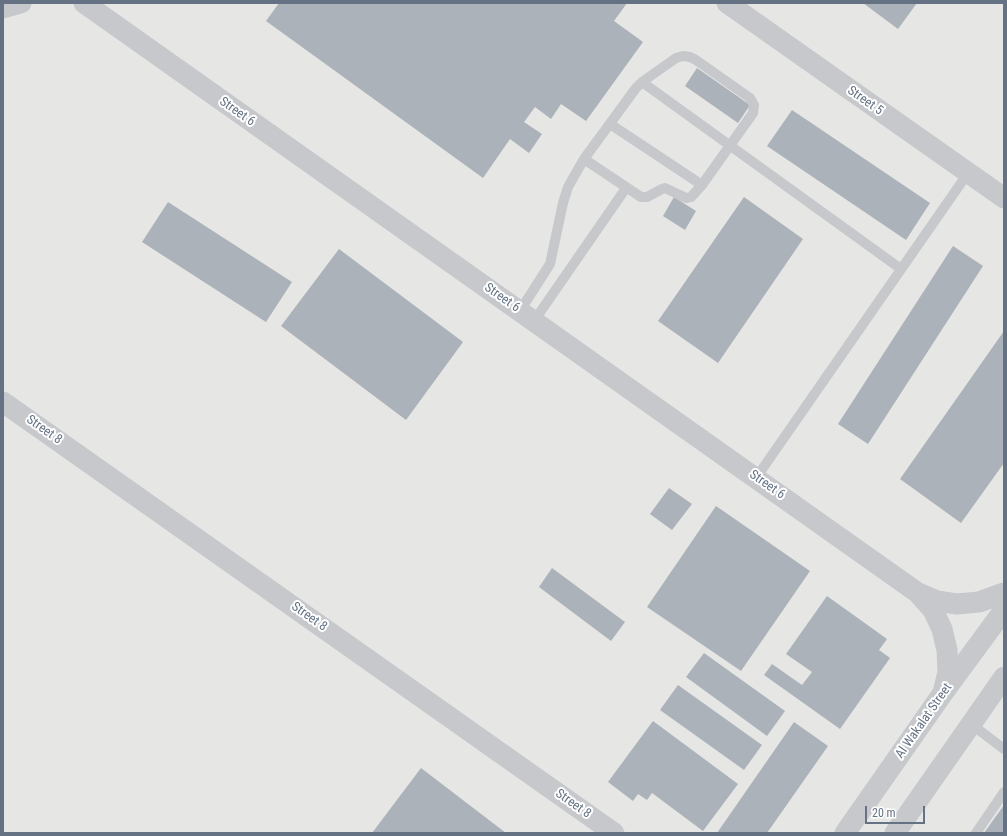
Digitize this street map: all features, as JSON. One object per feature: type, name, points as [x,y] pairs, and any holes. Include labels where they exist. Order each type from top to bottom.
[{"type":"street","points":[[3,8],[21,3]]},
{"type":"street","name":"Street 6","points":[[82,3],[918,593],[937,600],[957,604],[979,602],[1004,593]]},
{"type":"street","name":"Street 5","points":[[727,3],[1004,198]]},
{"type":"street","name":"Street 8","points":[[3,402],[614,833]]},
{"type":"street","name":"Street 6","points":[[918,593],[932,610],[944,636],[947,650],[948,672],[943,693]]},
{"type":"street","name":"Al Wakalat Street","points":[[845,833],[943,693],[1004,610]]},
{"type":"street","points":[[895,833],[1004,677]]},
{"type":"lane","points":[[527,316],[550,264],[565,195],[584,159],[642,82],[676,58],[683,56],[690,57],[750,98],[754,105],[753,113],[730,146],[702,185],[688,198],[665,188],[644,198],[638,196],[584,159]]},
{"type":"lane","points":[[642,82],[901,269]]},
{"type":"lane","points":[[610,124],[702,185]]},
{"type":"lane","points":[[756,478],[968,173]]},
{"type":"lane","points":[[527,316],[626,188]]},
{"type":"lane","points":[[971,724],[1004,749]]},
{"type":"lane","points":[[976,833],[1004,792]]},
{"type":"shaded area","points":[[3,3],[1004,3],[1004,833],[3,833]]},
{"type":"building","points":[[279,3],[627,3],[614,21],[643,42],[586,121],[561,104],[551,119],[535,107],[524,122],[542,134],[529,153],[510,139],[483,178],[266,21]]},
{"type":"building","points":[[863,3],[917,3],[898,29]]},
{"type":"building","points":[[697,68],[750,105],[738,123],[685,86]]},
{"type":"building","points":[[792,110],[930,203],[906,240],[767,146]]},
{"type":"building","points":[[674,197],[696,211],[685,230],[663,216]]},
{"type":"building","points":[[744,197],[803,239],[718,363],[658,321]]},
{"type":"building","points":[[168,202],[292,282],[266,322],[142,242]]},
{"type":"building","points":[[953,246],[983,266],[868,444],[838,424]]},
{"type":"building","points":[[339,249],[463,342],[406,420],[281,326]]},
{"type":"building","points":[[1004,331],[1004,463],[961,523],[900,479]]},
{"type":"building","points":[[669,488],[692,504],[672,530],[650,514]]},
{"type":"building","points":[[716,506],[810,571],[741,671],[647,607]]},
{"type":"building","points":[[552,568],[625,622],[611,641],[539,587]]},
{"type":"building","points":[[827,596],[887,639],[879,650],[890,658],[840,729],[764,675],[772,664],[802,685],[812,672],[786,654]]},
{"type":"building","points":[[704,653],[785,711],[767,736],[686,677]]},
{"type":"building","points":[[678,685],[762,745],[744,770],[660,710]]},
{"type":"building","points":[[653,721],[738,784],[703,831],[652,793],[647,800],[638,794],[633,801],[608,782]]},
{"type":"building","points":[[794,722],[828,746],[767,833],[717,833]]},
{"type":"building","points":[[421,768],[506,833],[372,833]]},
{"type":"building","points":[[1004,805],[1004,833],[984,833]]}]
